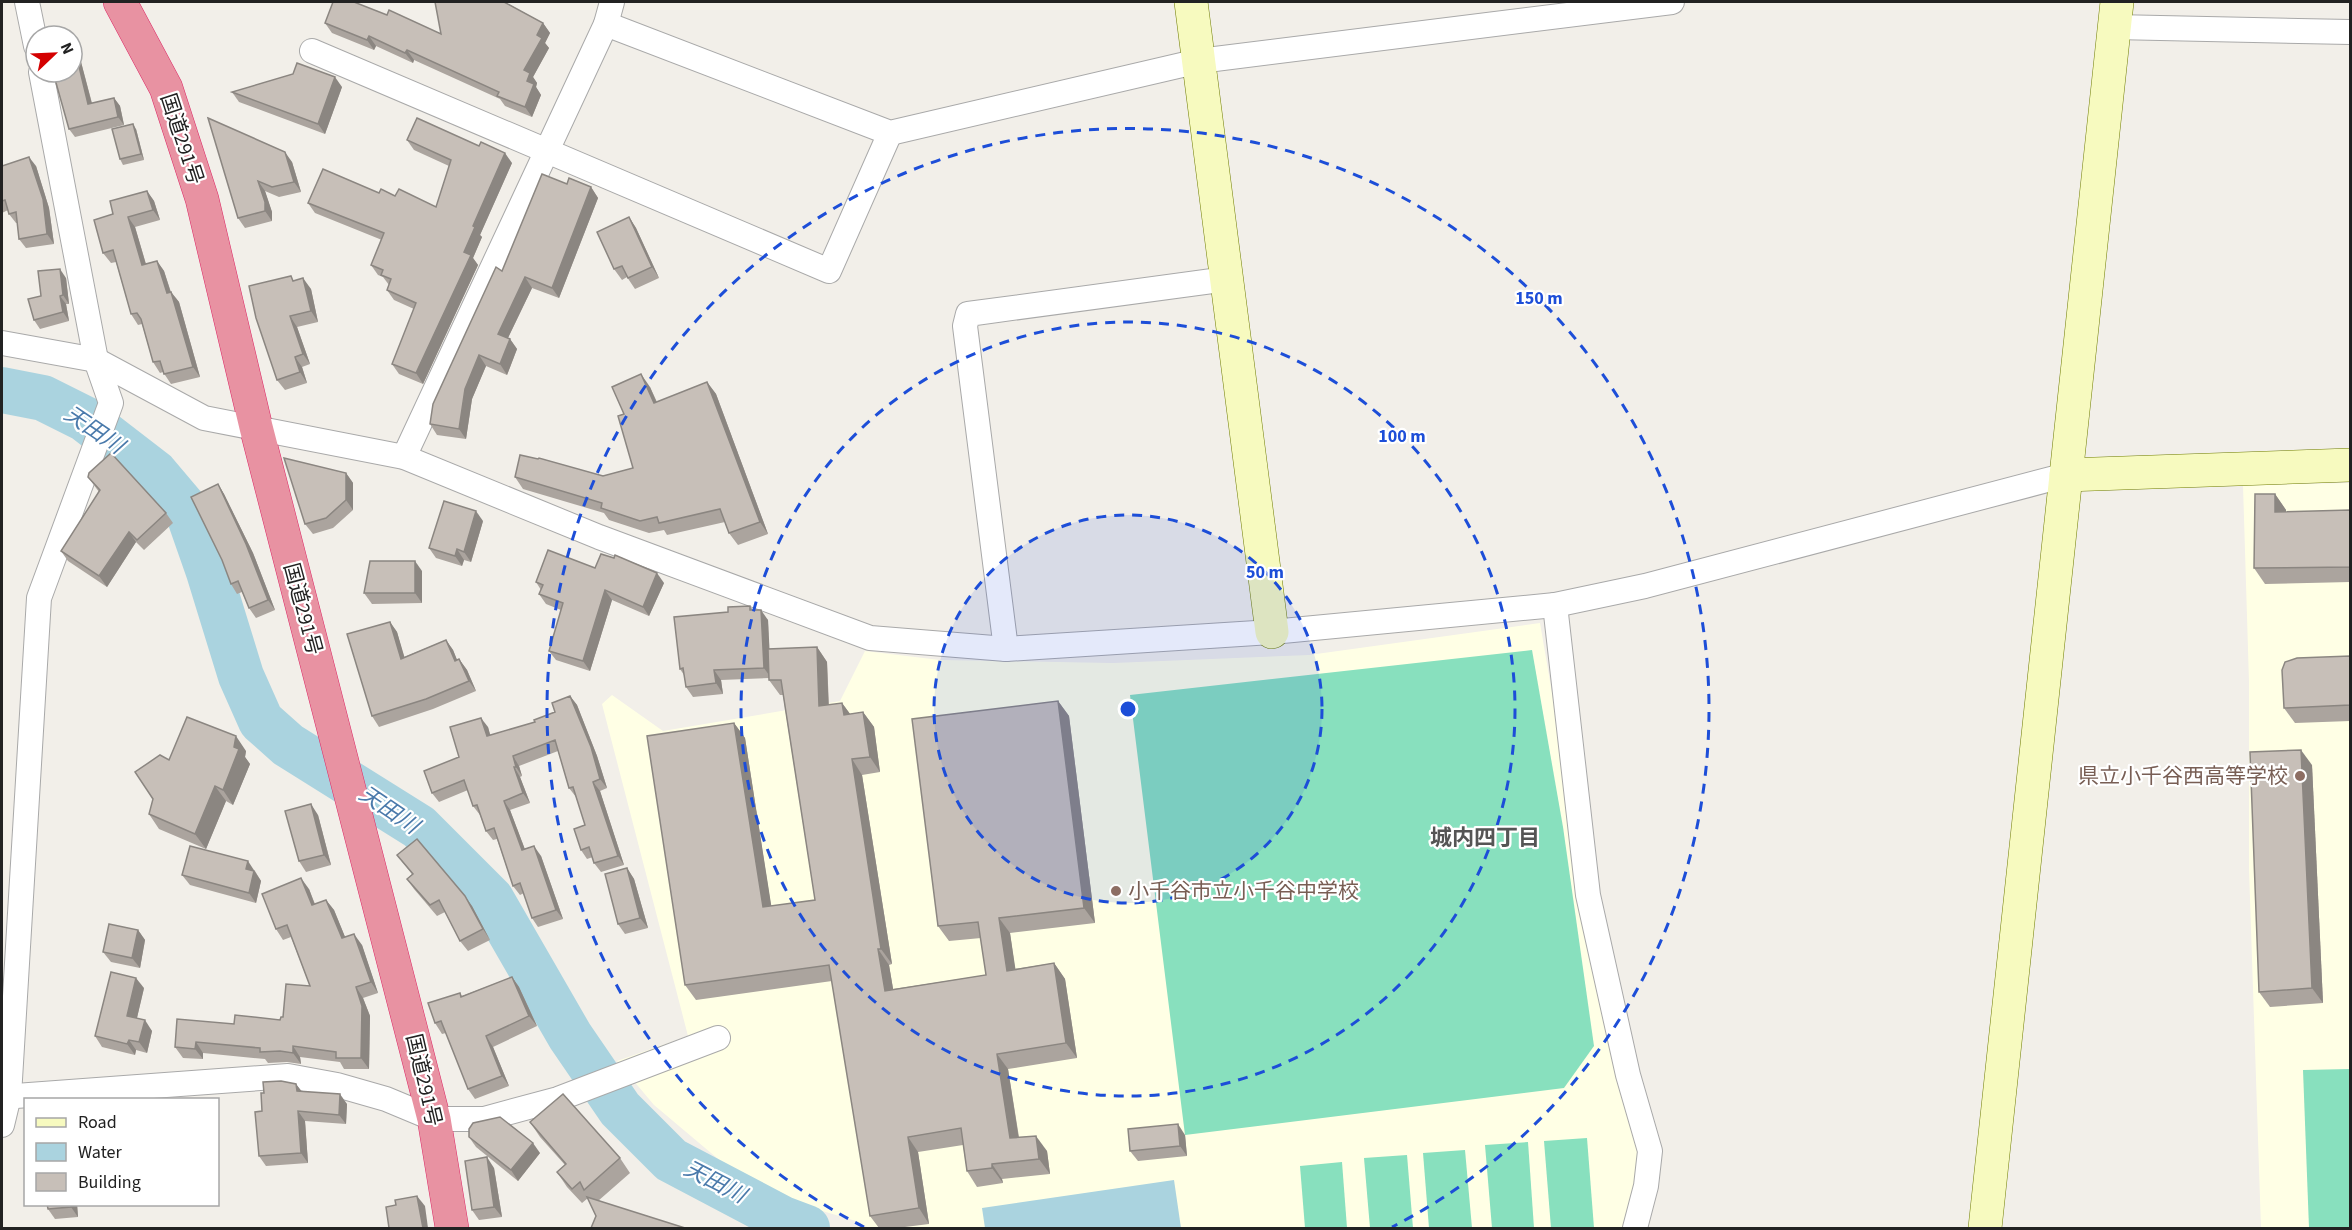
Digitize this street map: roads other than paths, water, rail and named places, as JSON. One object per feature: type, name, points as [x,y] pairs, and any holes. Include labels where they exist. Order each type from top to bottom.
[{"type":"highway","name":"国道291号","points":[[120,2],[166,88],[202,199],[256,427],[434,1119],[452,1228]]},
{"type":"street","points":[[27,2],[32,24]]},
{"type":"street","points":[[404,457],[606,24],[612,2]]},
{"type":"street","points":[[1191,2],[1272,632]]},
{"type":"street","points":[[606,24],[890,133],[1199,61],[1672,2]]},
{"type":"street","points":[[1985,1228],[2115,14],[2350,32]]},
{"type":"street","points":[[312,51],[829,271],[890,133]]},
{"type":"street","points":[[2,1125],[39,598],[111,404],[96,360],[43,84]]},
{"type":"street","points":[[1006,649],[965,326],[968,314],[1227,279]]},
{"type":"street","points":[[2,343],[96,360],[204,418],[404,457],[599,537],[870,638],[1006,649],[1272,632],[1555,605],[1645,586],[2066,475],[2350,465]]},
{"type":"street","points":[[1555,605],[1588,895],[1628,1075],[1650,1151],[1646,1186],[1635,1228]]},
{"type":"street","points":[[5,1097],[288,1076],[386,1099],[434,1119],[484,1119],[558,1099],[718,1038]]},
{"type":"water","points":[[1174,1180],[1181,1228],[985,1228],[982,1208]]},
{"type":"waterway","name":"天田川","points":[[2,390],[43,398],[85,419],[155,473],[188,512],[241,676],[261,721],[288,745],[419,827],[491,899],[570,1036],[620,1109],[671,1160],[783,1219],[807,1228]]},
{"type":"place","name":"県立小千谷西高等学校","points":[[2300,776]]},
{"type":"place","name":"小千谷市立小千谷中学校","points":[[1116,891]]},
{"type":"district","name":"城内四丁目","points":[[1485,838]]}]
